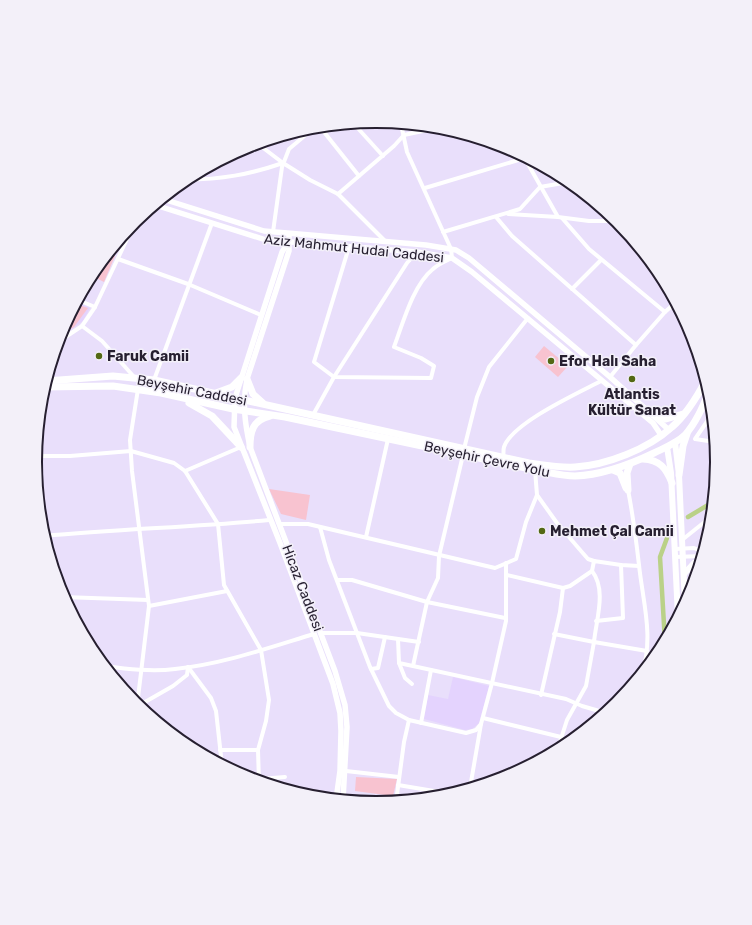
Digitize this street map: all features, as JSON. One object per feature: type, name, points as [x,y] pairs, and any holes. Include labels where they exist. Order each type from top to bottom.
[{"type":"highway","name":"Beyşehir Caddesi","points":[[52,381],[113,376],[154,380],[265,405]]},
{"type":"highway","points":[[215,393],[232,387],[244,379],[253,394],[265,405]]},
{"type":"highway","name":"Beyşehir Caddesi","points":[[50,387],[91,385],[138,389],[233,409]]},
{"type":"highway","name":"Beyşehir Çevre Yolu","points":[[233,409],[464,452],[503,457],[529,463],[574,467],[614,460],[643,446],[661,435],[669,430],[686,412],[702,388]]},
{"type":"highway","points":[[180,398],[212,416],[241,447]]},
{"type":"highway","name":"Beyşehir Çevre Yolu","points":[[265,405],[313,415],[535,470],[574,476],[612,470],[630,464],[643,459],[675,442],[687,432],[705,401]]},
{"type":"highway","points":[[649,411],[666,419],[676,417],[686,412],[686,420],[692,421],[695,419]]},
{"type":"highway","points":[[250,447],[251,430],[256,422],[261,418],[274,416]]},
{"type":"highway","points":[[669,430],[675,442]]},
{"type":"highway","points":[[679,475],[683,446],[687,432]]},
{"type":"highway","points":[[661,435],[666,447]]},
{"type":"highway","points":[[643,446],[654,446],[651,455]]},
{"type":"highway","points":[[643,459],[655,461],[663,465],[672,483]]},
{"type":"highway","points":[[628,490],[627,473],[630,464]]},
{"type":"highway","points":[[612,470],[620,473],[628,490]]},
{"type":"main road","points":[[675,442],[679,475],[685,591]]},
{"type":"main road","points":[[666,447],[672,483],[677,607]]},
{"type":"main road","points":[[684,574],[694,563]]},
{"type":"street","points":[[358,129],[383,156]]},
{"type":"street","points":[[349,247],[314,362],[334,377],[431,378],[434,366],[421,358],[394,347],[420,283],[433,268],[452,258],[451,249],[425,188],[407,152],[402,129]]},
{"type":"street","points":[[338,194],[383,156],[404,135],[422,131]]},
{"type":"street","points":[[324,132],[359,176]]},
{"type":"street","points":[[273,232],[276,202],[283,163],[289,149],[303,137]]},
{"type":"street","points":[[263,148],[283,163],[310,180],[338,194],[385,241]]},
{"type":"street","points":[[425,188],[518,160]]},
{"type":"street","points":[[199,180],[218,179],[251,174],[283,163]]},
{"type":"street","points":[[529,166],[540,187],[560,218],[589,250],[665,312]]},
{"type":"street","points":[[443,232],[520,210],[540,187],[560,184]]},
{"type":"street","name":"Aziz Mahmut Hudai Caddesi","points":[[169,201],[273,232],[426,245],[456,250],[468,258],[610,377],[669,430]]},
{"type":"street","name":"Aziz Mahmut Hudai Caddesi","points":[[161,207],[266,240],[417,252],[452,258],[472,272],[653,423],[661,435]]},
{"type":"street","points":[[507,214],[589,221],[607,221]]},
{"type":"street","points":[[496,217],[512,236],[636,345]]},
{"type":"street","points":[[154,380],[188,284],[212,223]]},
{"type":"street","points":[[244,379],[289,251],[289,234]]},
{"type":"street","points":[[67,336],[82,326],[95,307],[127,240]]},
{"type":"street","points":[[244,379],[261,315],[282,252],[289,241]]},
{"type":"street","points":[[313,415],[334,377],[407,263],[417,252]]},
{"type":"street","points":[[118,259],[188,284],[261,315]]},
{"type":"street","points":[[572,289],[601,260]]},
{"type":"street","points":[[83,302],[95,307]]},
{"type":"street","points":[[610,377],[636,345],[671,307]]},
{"type":"street","points":[[413,666],[427,602],[438,578],[439,556],[477,397],[489,367],[528,318]]},
{"type":"street","points":[[82,326],[102,341],[135,378]]},
{"type":"street","name":"Hicaz Caddesi","points":[[244,379],[235,398],[233,409],[234,428],[345,705],[346,771],[344,795]]},
{"type":"street","name":"Hicaz Caddesi","points":[[244,379],[243,400],[250,447],[317,633],[333,684],[340,713],[340,771],[337,794]]},
{"type":"street","points":[[503,457],[504,447],[526,423],[601,381]]},
{"type":"street","points":[[138,389],[130,440],[132,471],[149,606],[138,697]]},
{"type":"street","points":[[707,421],[695,439],[709,441]]},
{"type":"street","points":[[234,428],[236,423],[240,422],[246,428]]},
{"type":"street","points":[[366,538],[388,439]]},
{"type":"street","points":[[185,471],[241,447]]},
{"type":"street","points":[[42,456],[70,456],[131,451],[174,463],[185,471],[218,524],[224,585],[262,650],[269,700],[266,721],[258,750],[260,775]]},
{"type":"street","points":[[279,524],[308,524],[495,568],[516,559],[526,522],[537,495],[535,470]]},
{"type":"street","points":[[628,490],[637,539],[639,566],[649,628],[648,651],[646,659]]},
{"type":"street","points":[[537,495],[571,540],[588,559],[621,565],[639,566]]},
{"type":"street","points":[[50,536],[270,520]]},
{"type":"street","points":[[682,540],[705,522]]},
{"type":"street","points":[[320,527],[329,560],[357,633],[371,668],[389,706],[396,713],[409,720],[466,733],[476,730],[481,724]]},
{"type":"street","points":[[675,549],[694,548],[699,550]]},
{"type":"street","points":[[675,557],[697,556]]},
{"type":"street","points":[[507,575],[563,588],[570,586],[592,571],[594,561]]},
{"type":"street","points":[[471,782],[481,724],[492,683],[505,618],[507,575],[506,563]]},
{"type":"street","points":[[596,621],[623,618],[621,565]]},
{"type":"street","points":[[560,741],[567,720],[586,686],[600,596],[597,578],[592,571]]},
{"type":"street","points":[[337,580],[352,580],[427,602],[505,618]]},
{"type":"street","points":[[541,695],[560,612],[563,588]]},
{"type":"street","points":[[149,606],[227,591]]},
{"type":"street","points":[[70,597],[148,600]]},
{"type":"street","points":[[111,667],[174,670],[247,655],[317,633],[357,633],[419,642]]},
{"type":"street","points":[[554,634],[648,651]]},
{"type":"street","points":[[371,668],[378,668],[385,637]]},
{"type":"street","points":[[398,639],[399,663],[405,678],[412,684]]},
{"type":"street","points":[[399,663],[541,695],[566,699],[576,704],[599,711]]},
{"type":"street","points":[[144,702],[172,686],[187,675],[188,667]]},
{"type":"street","points":[[188,667],[211,698],[216,711],[221,758]]},
{"type":"street","points":[[421,723],[431,670]]},
{"type":"street","points":[[483,718],[561,737]]},
{"type":"street","points":[[397,796],[409,720]]},
{"type":"street","points":[[220,750],[258,750]]},
{"type":"street","points":[[346,771],[399,777]]},
{"type":"street","points":[[269,779],[286,777]]},
{"type":"street","points":[[398,784],[434,791]]},
{"type":"shaded area","points":[[115,256],[104,282],[97,279],[111,259]]},
{"type":"shaded area","points":[[82,304],[90,308],[83,321],[69,331]]},
{"type":"shaded area","points":[[81,306],[88,308],[74,327],[69,330]]},
{"type":"shaded area","name":"Efor Halı Saha","points":[[544,346],[568,366],[558,377],[535,357]]},
{"type":"shaded area","points":[[269,489],[310,495],[306,520],[281,514]]},
{"type":"shaded area","points":[[453,677],[489,686],[479,723],[472,729],[465,730],[424,719],[428,695],[448,699]]},
{"type":"shaded area","points":[[356,777],[397,779],[393,796],[355,791]]},
{"type":"waterway","points":[[688,517],[707,506]]},
{"type":"waterway","points":[[664,631],[660,557],[667,538]]},
{"type":"place","name":"Faruk Camii","points":[[99,356]]},
{"type":"place","name":"Efor Halı Saha","points":[[551,361]]},
{"type":"place","name":"Atlantis Kültür Sanat","points":[[632,379]]},
{"type":"place","name":"Mehmet Çal Camii","points":[[542,531]]}]
